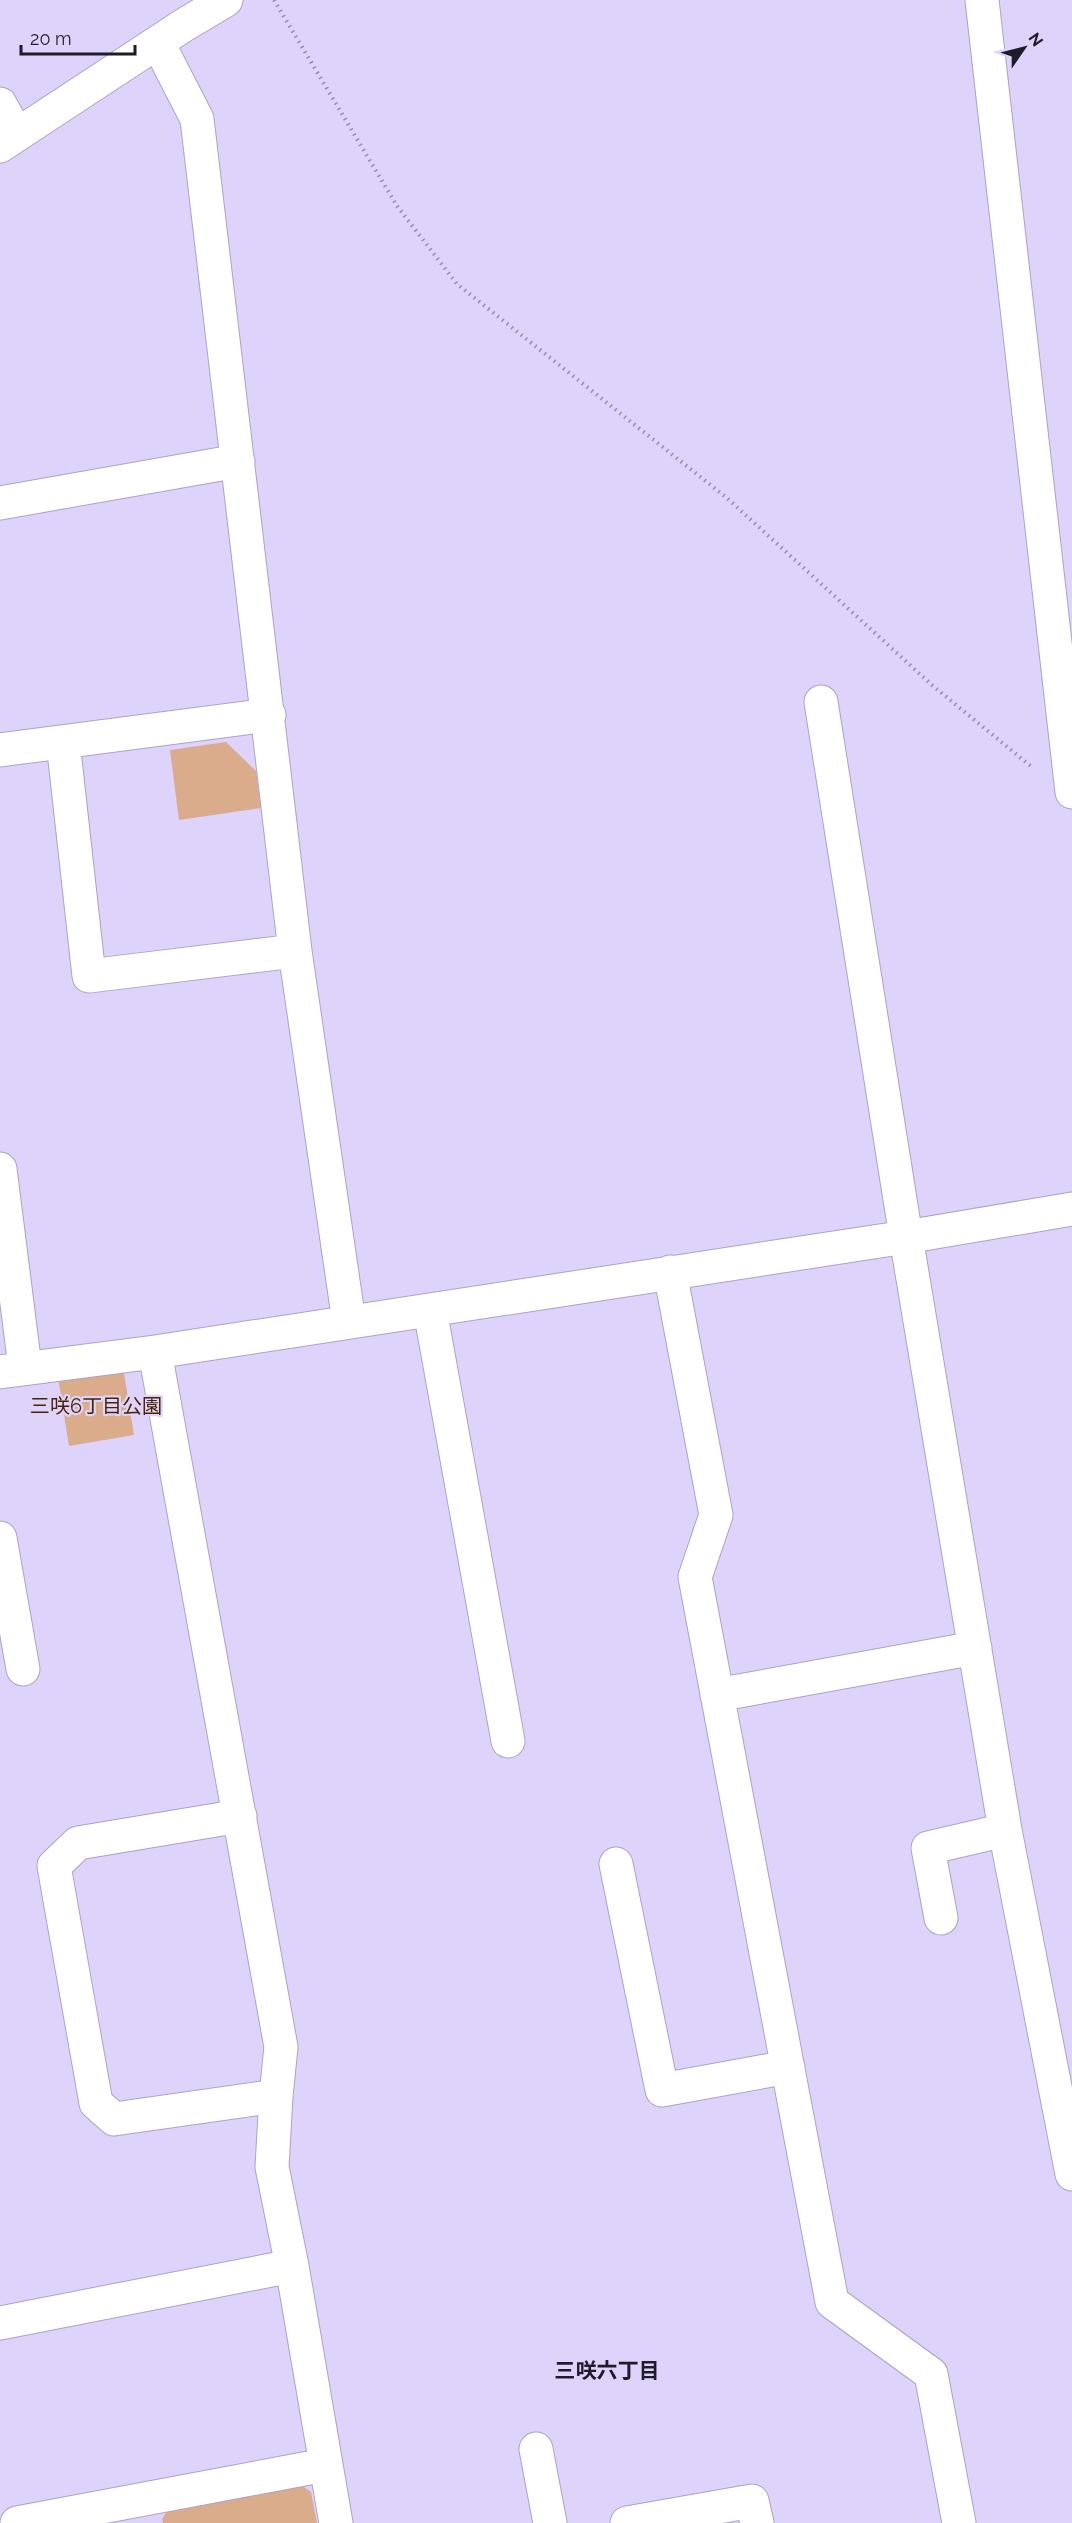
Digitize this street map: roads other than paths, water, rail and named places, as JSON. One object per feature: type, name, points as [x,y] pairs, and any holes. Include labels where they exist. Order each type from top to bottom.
[{"type":"street","points":[[0,104],[8,140],[158,43],[177,12],[226,0]]},
{"type":"street","points":[[982,0],[1072,792]]},
{"type":"street","points":[[158,43],[197,119],[296,951],[349,1322]]},
{"type":"street","points":[[0,503],[238,461]]},
{"type":"street","points":[[821,702],[906,1237],[1005,1830],[1072,2174]]},
{"type":"street","points":[[0,750],[269,715]]},
{"type":"street","points":[[63,742],[89,976],[296,951]]},
{"type":"street","points":[[0,1169],[13,1370],[155,1352],[906,1237],[1072,1209]]},
{"type":"street","points":[[670,1272],[716,1515],[695,1577],[832,2302],[931,2374],[960,2523]]},
{"type":"street","points":[[430,1310],[508,1740]]},
{"type":"street","points":[[155,1352],[281,2047],[272,2167],[292,2266],[336,2523]]},
{"type":"street","points":[[0,1538],[23,1669]]},
{"type":"street","points":[[717,1695],[975,1647]]},
{"type":"street","points":[[240,1816],[78,1843],[54,1866],[96,2103],[114,2119],[276,2096]]},
{"type":"street","points":[[941,1918],[928,1848],[1005,1830]]},
{"type":"street","points":[[616,1864],[663,2091],[788,2067]]},
{"type":"street","points":[[0,2323],[292,2266]]},
{"type":"street","points":[[536,2450],[550,2523]]},
{"type":"street","points":[[17,2523],[150,2511],[325,2465]]},
{"type":"street","points":[[627,2523],[752,2500],[756,2523]]},
{"type":"district","name":"三咲六丁目","points":[[607,2371]]},
{"type":"park label","name":"三咲6丁目公園","points":[[96,1406]]}]
